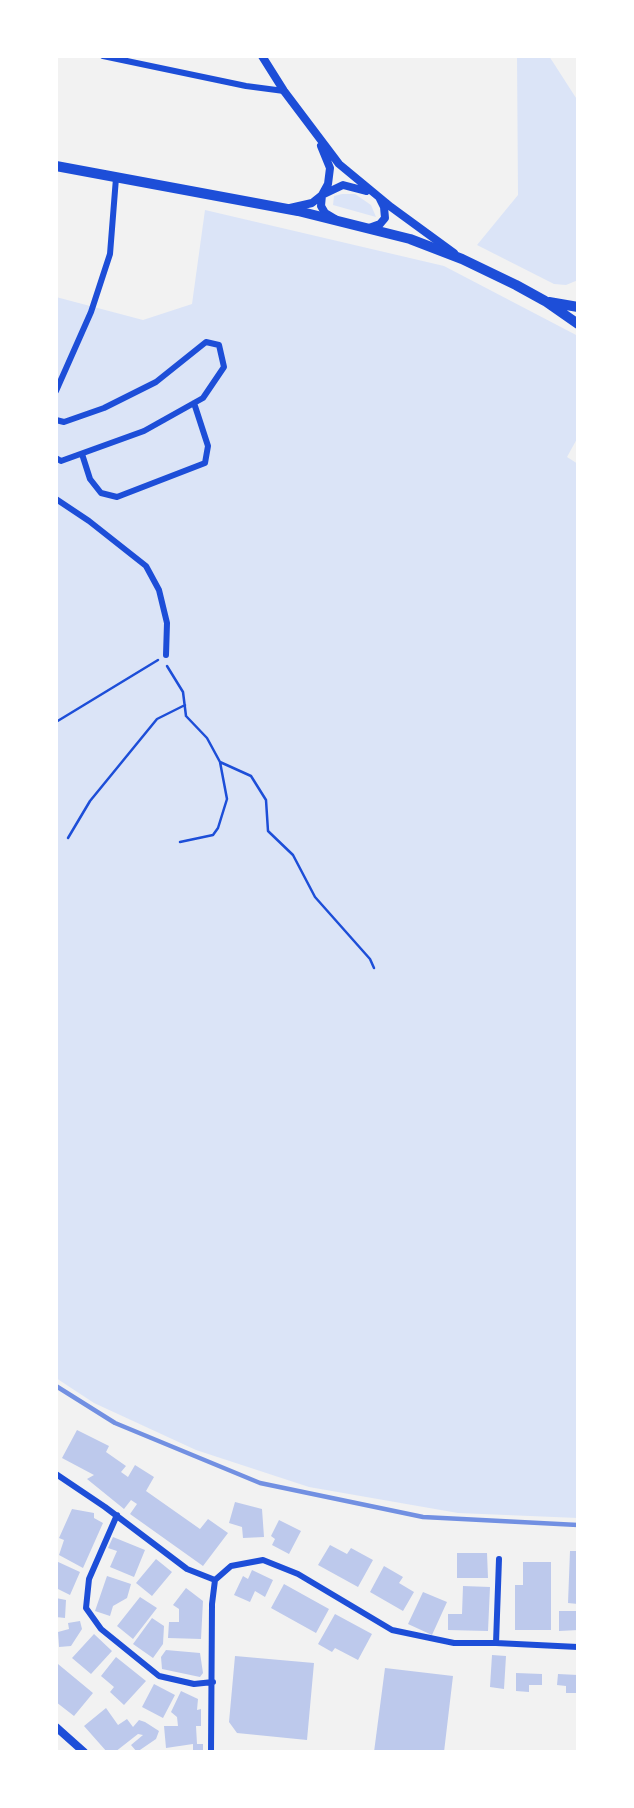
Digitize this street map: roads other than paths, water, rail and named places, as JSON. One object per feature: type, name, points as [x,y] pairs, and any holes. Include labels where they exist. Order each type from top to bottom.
[{"type":"main road","points":[[56,166],[285,209],[410,239],[462,259],[545,301],[578,323]]},
{"type":"main road","points":[[545,301],[578,306]]},
{"type":"street","points":[[103,56],[246,86],[284,91]]},
{"type":"street","points":[[262,56],[284,91],[339,164],[462,259]]},
{"type":"street","points":[[317,136],[330,168],[321,206],[337,220]]},
{"type":"street","points":[[56,391],[90,312],[110,254],[116,178]]},
{"type":"street","points":[[285,209],[312,203],[343,184],[355,186],[378,196],[384,207],[385,218],[380,224],[369,228]]},
{"type":"street","points":[[578,306],[578,323]]},
{"type":"street","points":[[56,420],[64,422],[103,408],[156,382],[206,342],[219,345],[225,368],[203,398],[144,431],[61,461],[56,458]]},
{"type":"street","points":[[82,454],[90,479],[101,493],[117,497],[205,463],[208,446],[194,403]]},
{"type":"street","points":[[56,499],[146,566],[159,590],[167,622],[166,655]]},
{"type":"street","points":[[56,1474],[117,1515],[187,1569],[215,1580]]},
{"type":"street","points":[[117,1515],[89,1579],[86,1608],[101,1629],[159,1676],[194,1684],[213,1682]]},
{"type":"street","points":[[496,1643],[499,1559]]},
{"type":"street","points":[[212,1752],[212,1604],[215,1580],[232,1566],[263,1560],[298,1574],[392,1630],[454,1643],[578,1647]]},
{"type":"street","points":[[57,1730],[85,1752]]},
{"type":"railway","points":[[56,1386],[115,1423],[260,1483],[423,1517],[578,1525]]}]
